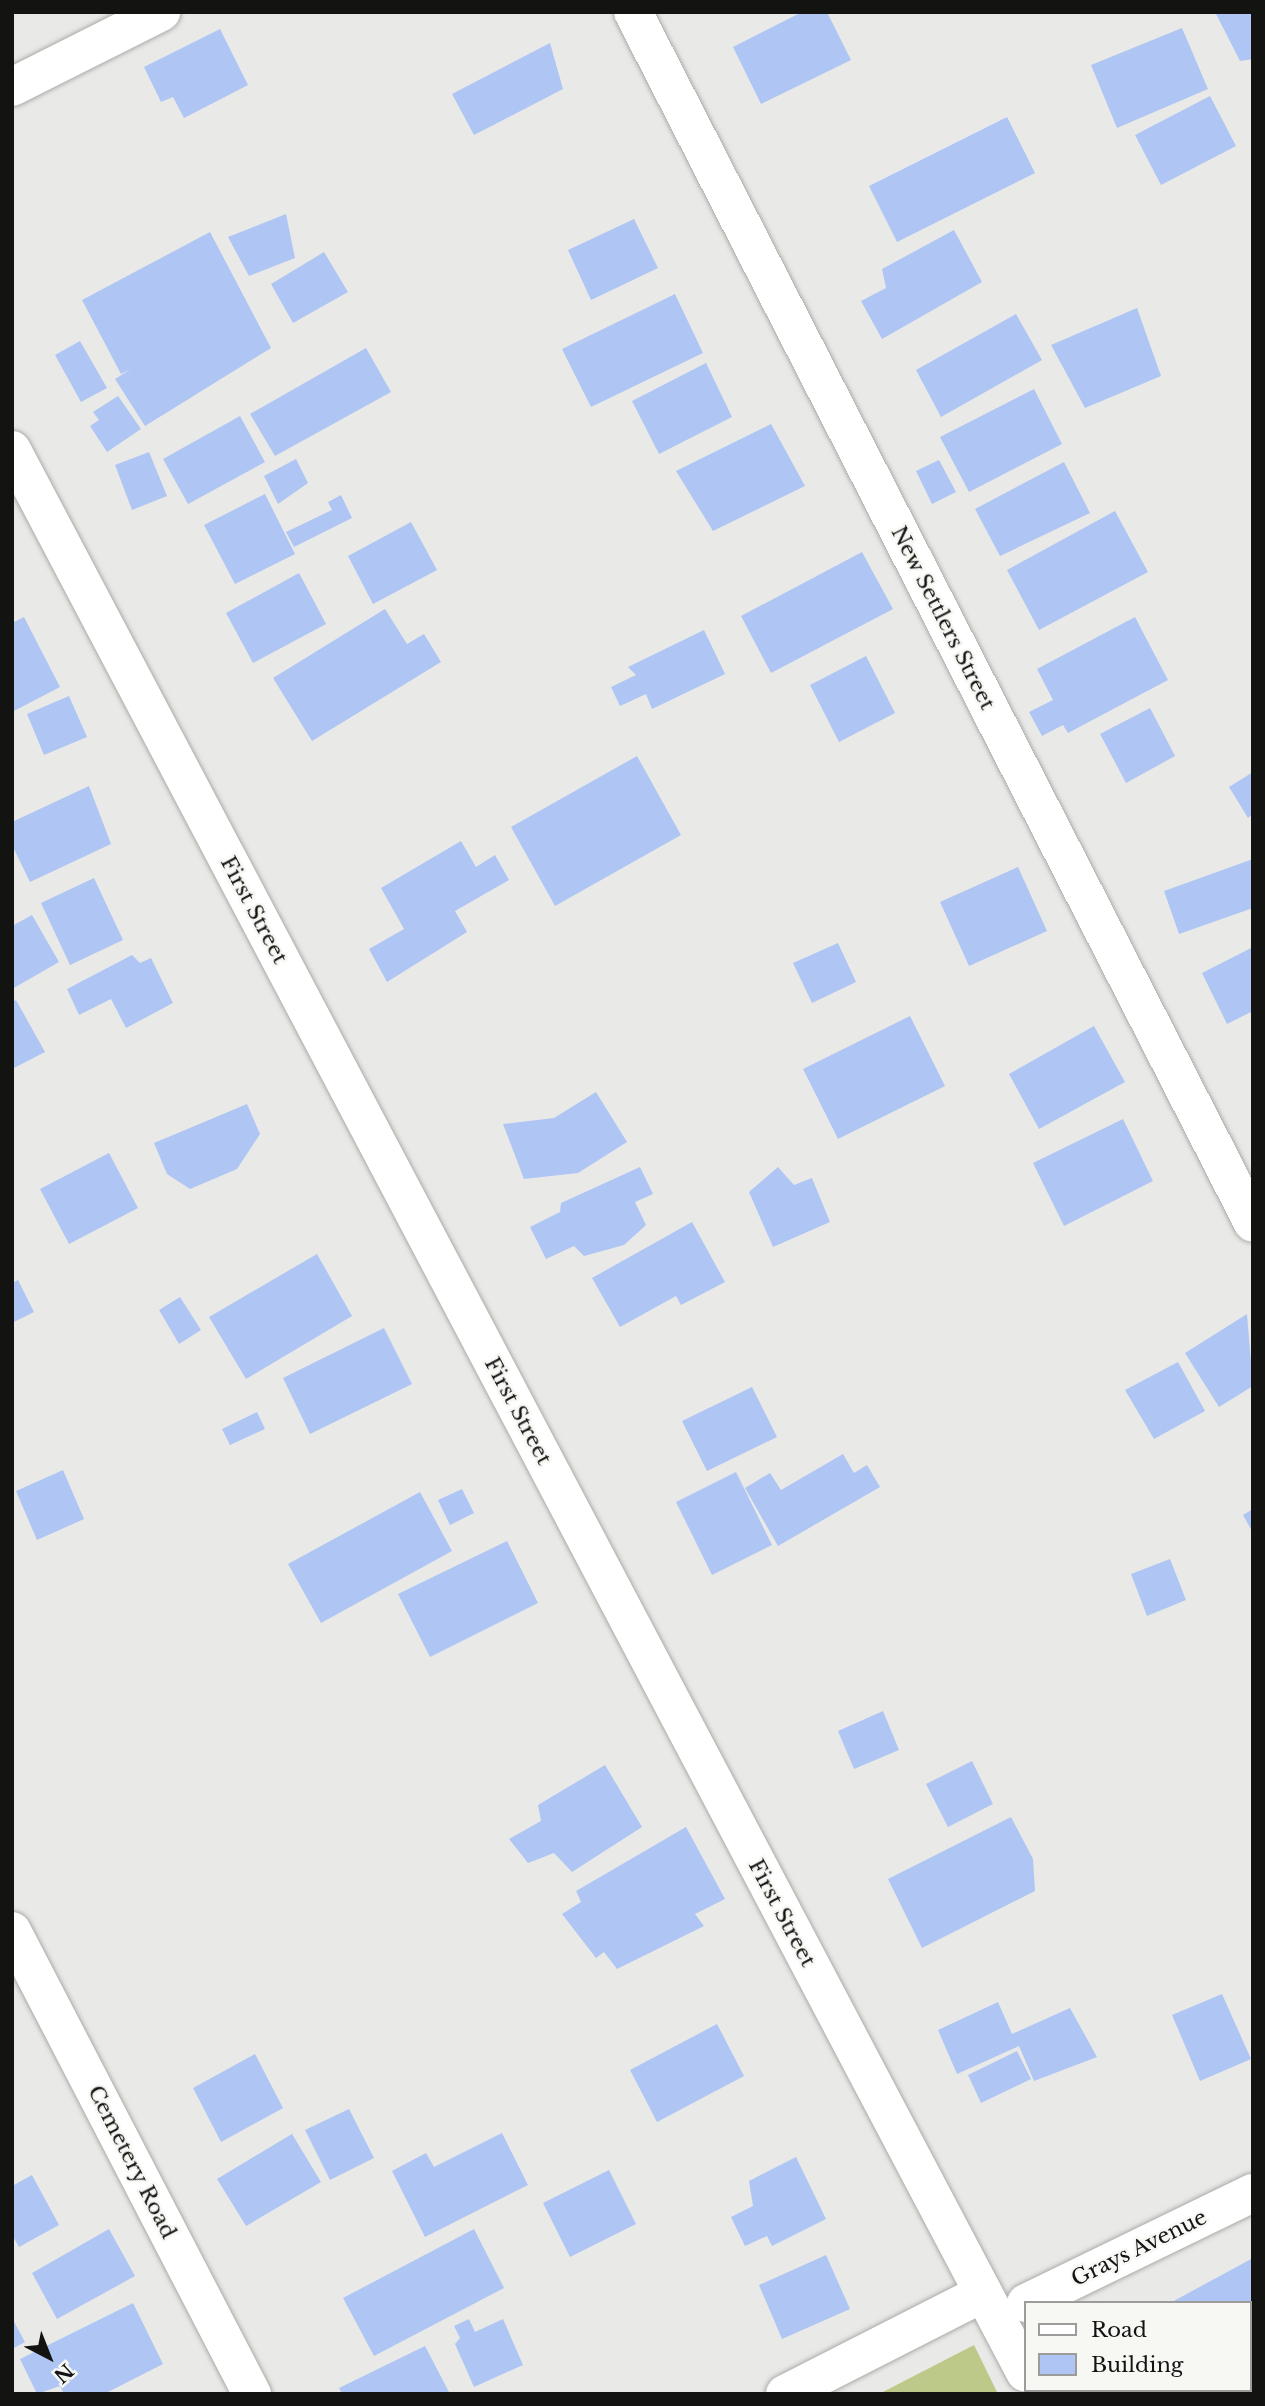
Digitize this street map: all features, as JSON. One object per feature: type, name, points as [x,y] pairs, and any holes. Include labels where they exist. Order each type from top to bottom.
[{"type":"street","points":[[12,87],[161,12]]},
{"type":"street","name":"New Settlers Street","points":[[633,12],[1253,1223]]},
{"type":"street","name":"First Street","points":[[12,450],[1007,2304],[1024,2368]]},
{"type":"street","name":"Cemetery Road","points":[[12,1931],[252,2394]]},
{"type":"street","name":"Grays Avenue","points":[[785,2394],[1007,2304],[1253,2193]]},
{"type":"green space","points":[[974,2345],[998,2394],[879,2394]]},
{"type":"building","points":[[802,12],[827,12],[851,60],[761,104],[733,47]]},
{"type":"building","points":[[1215,12],[1253,12],[1253,59],[1240,61]]},
{"type":"building","points":[[1182,28],[1208,89],[1117,128],[1091,65]]},
{"type":"building","points":[[220,29],[248,85],[184,118],[173,97],[161,102],[144,67]]},
{"type":"building","points":[[550,43],[563,89],[474,135],[452,94]]},
{"type":"building","points":[[1210,96],[1236,146],[1161,185],[1135,135]]},
{"type":"building","points":[[1007,117],[1035,173],[897,242],[869,186]]},
{"type":"building","points":[[286,214],[295,258],[249,276],[228,237]]},
{"type":"building","points":[[634,219],[658,268],[591,300],[568,250]]},
{"type":"building","points":[[954,230],[982,282],[882,339],[861,301],[886,288],[882,269]]},
{"type":"building","points":[[210,232],[271,348],[145,426],[115,379],[131,369],[121,374],[82,300]]},
{"type":"building","points":[[324,252],[348,292],[293,323],[271,284]]},
{"type":"building","points":[[675,294],[703,353],[591,407],[562,349]]},
{"type":"building","points":[[1137,308],[1161,376],[1085,408],[1051,345]]},
{"type":"building","points":[[1016,314],[1042,360],[941,417],[916,370]]},
{"type":"building","points":[[80,341],[107,388],[81,402],[55,355]]},
{"type":"building","points":[[366,348],[391,392],[275,456],[250,414]]},
{"type":"building","points":[[706,363],[732,417],[659,454],[632,401]]},
{"type":"building","points":[[1034,389],[1062,444],[969,492],[940,437]]},
{"type":"building","points":[[118,396],[141,429],[107,452],[90,426],[99,420],[93,412]]},
{"type":"building","points":[[240,416],[265,462],[188,504],[163,459]]},
{"type":"building","points":[[771,424],[805,486],[713,531],[676,471]]},
{"type":"building","points":[[149,452],[167,496],[132,510],[115,465]]},
{"type":"building","points":[[296,459],[308,483],[278,504],[264,476]]},
{"type":"building","points":[[939,460],[956,492],[932,504],[916,471]]},
{"type":"building","points":[[1064,462],[1090,513],[1000,556],[975,509]]},
{"type":"building","points":[[265,494],[295,554],[235,584],[204,525]]},
{"type":"building","points":[[341,495],[352,518],[294,547],[286,532],[332,510],[328,502]]},
{"type":"building","points":[[1115,511],[1148,572],[1039,630],[1007,570]]},
{"type":"building","points":[[411,522],[437,570],[373,604],[348,556]]},
{"type":"building","points":[[862,552],[893,609],[771,673],[741,616]]},
{"type":"building","points":[[299,573],[326,624],[253,663],[226,613]]},
{"type":"building","points":[[385,609],[407,644],[424,634],[441,662],[312,741],[273,678]]},
{"type":"building","points":[[24,617],[60,687],[12,712],[12,623]]},
{"type":"building","points":[[1135,617],[1168,680],[1068,733],[1063,725],[1042,736],[1029,712],[1053,700],[1037,669]]},
{"type":"building","points":[[704,630],[725,674],[652,709],[646,694],[620,706],[611,687],[636,675],[628,667]]},
{"type":"building","points":[[866,656],[895,713],[839,742],[810,685]]},
{"type":"building","points":[[69,696],[87,737],[44,755],[27,714]]},
{"type":"building","points":[[1150,708],[1175,756],[1126,783],[1100,734]]},
{"type":"building","points":[[637,756],[681,835],[555,906],[511,827]]},
{"type":"building","points":[[1253,772],[1253,814],[1248,818],[1229,787]]},
{"type":"building","points":[[89,786],[111,844],[30,882],[12,845],[12,822]]},
{"type":"building","points":[[461,841],[476,867],[495,855],[509,880],[455,911],[467,932],[387,982],[369,949],[404,929],[381,888]]},
{"type":"building","points":[[1253,859],[1253,908],[1179,934],[1164,891]]},
{"type":"building","points":[[1018,867],[1047,931],[969,966],[940,902]]},
{"type":"building","points":[[94,878],[123,940],[70,965],[41,903]]},
{"type":"building","points":[[32,915],[59,962],[12,989],[12,926]]},
{"type":"building","points":[[838,943],[856,982],[812,1003],[793,963]]},
{"type":"building","points":[[1253,947],[1253,1011],[1227,1024],[1202,973]]},
{"type":"building","points":[[132,955],[140,963],[151,958],[173,1003],[126,1028],[111,999],[79,1015],[67,989]]},
{"type":"building","points":[[16,1000],[45,1052],[12,1069],[12,1002]]},
{"type":"building","points":[[910,1016],[945,1086],[838,1139],[803,1069]]},
{"type":"building","points":[[1094,1026],[1125,1082],[1039,1129],[1009,1074]]},
{"type":"building","points":[[596,1092],[627,1142],[578,1173],[524,1179],[503,1124],[554,1118]]},
{"type":"building","points":[[247,1104],[260,1134],[237,1169],[190,1189],[167,1174],[154,1143]]},
{"type":"building","points":[[1123,1119],[1153,1181],[1064,1226],[1033,1163]]},
{"type":"building","points":[[109,1153],[138,1208],[69,1244],[40,1189]]},
{"type":"building","points":[[640,1167],[653,1194],[635,1202],[646,1225],[624,1245],[584,1256],[574,1246],[546,1259],[530,1227],[560,1212],[561,1203]]},
{"type":"building","points":[[778,1167],[794,1185],[812,1178],[830,1222],[773,1247],[749,1192]]},
{"type":"building","points":[[692,1222],[725,1282],[681,1305],[676,1296],[620,1327],[592,1278]]},
{"type":"building","points":[[317,1254],[352,1316],[246,1379],[209,1317]]},
{"type":"building","points":[[18,1280],[34,1312],[12,1323],[12,1283]]},
{"type":"building","points":[[180,1297],[201,1330],[179,1344],[159,1310]]},
{"type":"building","points":[[1247,1314],[1253,1386],[1219,1407],[1185,1353]]},
{"type":"building","points":[[384,1328],[412,1384],[310,1434],[283,1378]]},
{"type":"building","points":[[1178,1362],[1205,1411],[1154,1439],[1125,1390]]},
{"type":"building","points":[[752,1387],[777,1437],[707,1471],[682,1421]]},
{"type":"building","points":[[257,1412],[265,1429],[230,1445],[222,1429]]},
{"type":"building","points":[[843,1454],[854,1473],[867,1465],[880,1487],[778,1546],[745,1488],[770,1473],[781,1490]]},
{"type":"building","points":[[63,1470],[84,1519],[37,1540],[16,1491]]},
{"type":"building","points":[[736,1472],[772,1545],[712,1575],[676,1502]]},
{"type":"building","points":[[462,1489],[474,1513],[450,1525],[438,1500]]},
{"type":"building","points":[[420,1492],[452,1551],[321,1623],[288,1564]]},
{"type":"building","points":[[1253,1509],[1253,1533],[1243,1515]]},
{"type":"building","points":[[507,1541],[538,1603],[430,1657],[398,1594]]},
{"type":"building","points":[[1170,1559],[1186,1600],[1147,1616],[1131,1574]]},
{"type":"building","points":[[883,1711],[899,1750],[854,1769],[838,1731]]},
{"type":"building","points":[[972,1761],[993,1804],[948,1827],[926,1784]]},
{"type":"building","points":[[605,1765],[642,1827],[572,1872],[554,1853],[528,1863],[509,1839],[541,1821],[538,1805]]},
{"type":"building","points":[[1011,1817],[1033,1859],[1035,1891],[922,1948],[888,1879]]},
{"type":"building","points":[[686,1827],[725,1899],[695,1914],[704,1926],[617,1969],[604,1952],[596,1958],[562,1914],[581,1902],[576,1891]]},
{"type":"building","points":[[1222,1994],[1251,2059],[1200,2081],[1172,2015]]},
{"type":"building","points":[[998,2002],[1012,2034],[1070,2008],[1097,2057],[1034,2081],[1019,2046],[957,2074],[938,2030]]},
{"type":"building","points":[[717,2024],[744,2076],[657,2122],[630,2070]]},
{"type":"building","points":[[1017,2051],[1031,2079],[981,2103],[968,2075]]},
{"type":"building","points":[[255,2054],[283,2108],[221,2142],[193,2088]]},
{"type":"building","points":[[349,2109],[374,2158],[330,2180],[305,2130]]},
{"type":"building","points":[[502,2133],[528,2185],[425,2237],[392,2171],[426,2153],[434,2167]]},
{"type":"building","points":[[292,2134],[321,2182],[246,2226],[217,2179]]},
{"type":"building","points":[[796,2157],[826,2219],[772,2246],[767,2236],[745,2246],[731,2217],[753,2206],[749,2181]]},
{"type":"building","points":[[609,2170],[636,2224],[570,2257],[543,2203]]},
{"type":"building","points":[[32,2175],[59,2225],[19,2247],[12,2235],[12,2186]]},
{"type":"building","points":[[109,2229],[135,2276],[57,2319],[32,2273]]},
{"type":"building","points":[[474,2229],[504,2288],[374,2356],[343,2298]]},
{"type":"building","points":[[826,2255],[850,2309],[782,2339],[759,2285]]},
{"type":"building","points":[[1253,2258],[1253,2356],[1251,2357],[1251,2301],[1174,2301]]},
{"type":"building","points":[[133,2303],[163,2364],[104,2394],[64,2394],[60,2386],[37,2394],[20,2359]]},
{"type":"building","points":[[12,2318],[25,2342],[12,2349]]},
{"type":"building","points":[[469,2319],[475,2332],[503,2319],[523,2365],[474,2387],[455,2344],[460,2338],[454,2326]]},
{"type":"building","points":[[425,2346],[450,2394],[342,2394],[339,2388]]},
{"type":"building","points":[[1151,2392],[1187,2392],[1184,2394]]}]
